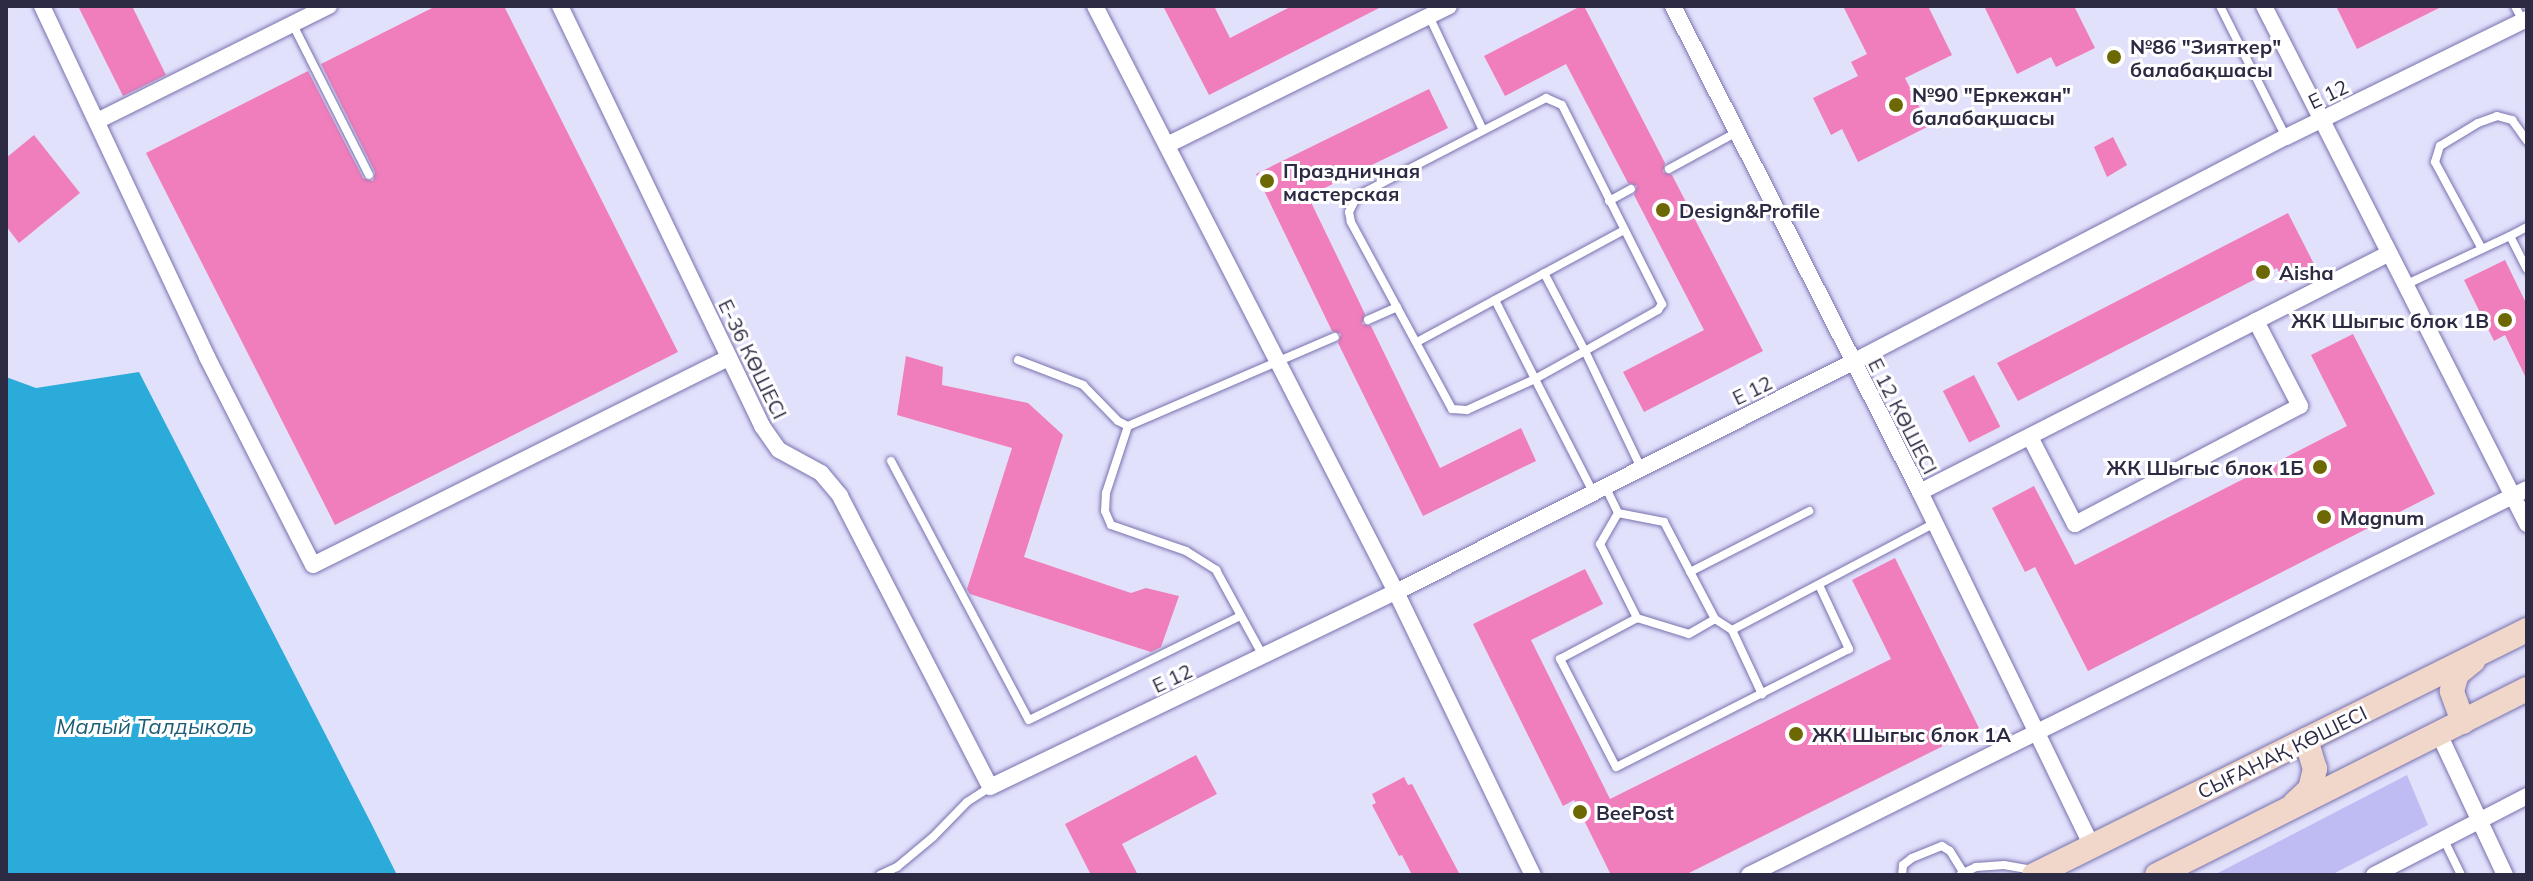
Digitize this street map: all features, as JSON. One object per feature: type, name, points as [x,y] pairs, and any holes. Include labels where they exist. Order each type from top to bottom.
[{"type":"main road","name":"СЫҒАНАҚ КӨШЕСІ","points":[[2038,873],[2527,630]]},
{"type":"main road","points":[[2463,722],[2452,691],[2457,674],[2481,654]]},
{"type":"main road","points":[[2157,875],[2527,689]]},
{"type":"main road","points":[[2290,807],[2310,789],[2315,769],[2306,739]]},
{"type":"street","points":[[42,6],[207,357],[313,565],[729,358]]},
{"type":"street","points":[[97,121],[329,6]]},
{"type":"street","name":"Е-36 КӨШЕСІ","points":[[560,6],[762,426],[779,450],[821,473],[840,496],[990,787]]},
{"type":"street","points":[[1095,6],[1396,592],[1533,875]]},
{"type":"street","points":[[1167,145],[1449,6]]},
{"type":"street","name":"Е 12 КӨШЕСІ","points":[[1673,6],[1920,492],[2092,846]]},
{"type":"street","points":[[2264,6],[2527,524]]},
{"type":"street","name":"E 12","points":[[990,787],[1396,592],[1853,362],[2522,16]]},
{"type":"street","points":[[1920,492],[2388,254]]},
{"type":"street","points":[[2030,437],[2075,524],[2300,406],[2256,321]]},
{"type":"street","points":[[1749,875],[2527,489]]},
{"type":"street","points":[[2439,734],[2505,875]]},
{"type":"street","points":[[2374,875],[2478,818],[2527,796]]},
{"type":"lane","points":[[2220,6],[2286,137]]},
{"type":"lane","points":[[1429,16],[1482,128]]},
{"type":"lane","points":[[293,25],[369,175]]},
{"type":"lane","points":[[1546,98],[1557,100],[1661,300],[1661,307],[1535,379],[1459,411],[1452,409],[1351,222],[1351,204],[1357,196],[1482,128],[1546,98]]},
{"type":"lane","points":[[2482,249],[2435,162],[2440,146],[2478,123],[2497,116],[2512,120],[2527,141]]},
{"type":"lane","points":[[1669,169],[1737,132]]},
{"type":"lane","points":[[1609,201],[1631,189]]},
{"type":"lane","points":[[2404,286],[2527,227]]},
{"type":"lane","points":[[1417,342],[1624,230]]},
{"type":"lane","points":[[2510,236],[2527,269]]},
{"type":"lane","points":[[1544,273],[1641,468]]},
{"type":"lane","points":[[1495,300],[1535,379],[1599,488],[1618,513],[1664,522],[1715,619],[1732,630],[1762,694]]},
{"type":"lane","points":[[1368,320],[1397,307]]},
{"type":"lane","points":[[1263,657],[1216,570],[1201,559],[1111,525],[1105,511],[1106,493],[1128,426],[1335,337]]},
{"type":"lane","points":[[1018,360],[1083,385],[1118,421],[1128,426]]},
{"type":"lane","points":[[891,461],[1029,720],[1240,616]]},
{"type":"lane","points":[[1690,572],[1809,511]]},
{"type":"lane","points":[[1618,513],[1600,544],[1637,618]]},
{"type":"lane","points":[[1732,630],[1933,524]]},
{"type":"lane","points":[[1715,619],[1689,634],[1637,618],[1560,659],[1616,767],[1849,649],[1819,585]]},
{"type":"lane","points":[[880,875],[897,867],[933,837],[967,802],[990,787]]},
{"type":"lane","points":[[2444,839],[2461,875]]},
{"type":"lane","points":[[1902,875],[1903,865],[1912,858],[1942,846],[1950,851],[1962,874],[1976,867],[2004,865],[2038,873]]},
{"type":"shaded area","points":[[2407,775],[2428,825],[2331,875],[2214,875]]},
{"type":"water","name":"Малый Талдыколь","points":[[139,372],[397,875],[6,875],[6,377],[36,388]]},
{"type":"building","points":[[78,6],[132,6],[166,75],[123,96]]},
{"type":"building","points":[[436,6],[504,6],[678,352],[335,525],[146,153],[308,71],[363,178],[373,181],[375,172],[321,64]]},
{"type":"building","points":[[1163,6],[1214,6],[1230,38],[1292,6],[1383,6],[1209,95]]},
{"type":"building","points":[[1584,6],[1665,163],[1663,172],[1672,175],[1763,351],[1644,412],[1623,372],[1704,330],[1634,195],[1637,186],[1628,183],[1566,64],[1505,96],[1484,56]]},
{"type":"building","points":[[1843,6],[1928,6],[1952,55],[1905,78],[1929,126],[1858,162],[1842,129],[1831,135],[1813,98],[1858,76],[1851,62],[1867,54]]},
{"type":"building","points":[[1984,6],[2074,6],[2095,48],[2056,67],[2051,57],[2017,74]]},
{"type":"building","points":[[2336,6],[2443,6],[2357,49]]},
{"type":"building","points":[[1429,89],[1448,128],[1308,196],[1365,314],[1362,324],[1371,326],[1440,468],[1521,428],[1536,461],[1423,516],[1338,343],[1341,334],[1332,331],[1256,174]]},
{"type":"building","points":[[34,135],[80,193],[19,243],[6,226],[6,158]]},
{"type":"building","points":[[2113,137],[2127,165],[2107,177],[2094,147]]},
{"type":"building","points":[[2288,213],[2315,266],[2284,282],[2277,268],[2018,401],[1997,363]]},
{"type":"building","name":"ЖК Шыгыс блок 1В","points":[[2505,260],[2527,305],[2527,380],[2505,335],[2494,341],[2464,280]]},
{"type":"building","points":[[2353,334],[2435,494],[2088,671],[2035,567],[2025,572],[1992,508],[2034,486],[2075,565],[2347,426],[2311,355]]},
{"type":"building","points":[[906,356],[943,367],[942,385],[1028,403],[1063,435],[1024,557],[1131,593],[1146,588],[1179,596],[1161,647],[1151,652],[970,594],[967,589],[1012,448],[897,415]]},
{"type":"building","points":[[1974,375],[2000,427],[1969,443],[1943,391]]},
{"type":"building","name":"ЖК Шыгыс блок 1А","points":[[1895,558],[1979,728],[1685,875],[1611,875],[1574,800],[1563,806],[1473,624],[1585,569],[1603,604],[1531,640],[1610,799],[1891,659],[1852,580]]},
{"type":"building","points":[[1196,755],[1217,794],[1122,844],[1138,875],[1091,875],[1065,824]]},
{"type":"building","points":[[1404,777],[1408,785],[1412,784],[1460,875],[1412,875],[1402,855],[1399,856],[1372,805],[1376,803],[1372,794]]},
{"type":"place","name":"№86 \"Зияткер\" балабақшасы","points":[[2114,57]]},
{"type":"place","name":"№90 \"Еркежан\" балабақшасы","points":[[1896,105]]},
{"type":"place","name":"Праздничная мастерская","points":[[1267,181]]},
{"type":"place","name":"Design&Profile","points":[[1663,210]]},
{"type":"place","name":"Aisha","points":[[2263,272]]},
{"type":"place","name":"ЖК Шыгыс блок 1В","points":[[2505,320]]},
{"type":"place","name":"ЖК Шыгыс блок 1Б","points":[[2320,467]]},
{"type":"place","name":"Magnum","points":[[2324,517]]},
{"type":"place","name":"ЖК Шыгыс блок 1А","points":[[1796,734]]},
{"type":"place","name":"BeePost","points":[[1580,812]]}]
